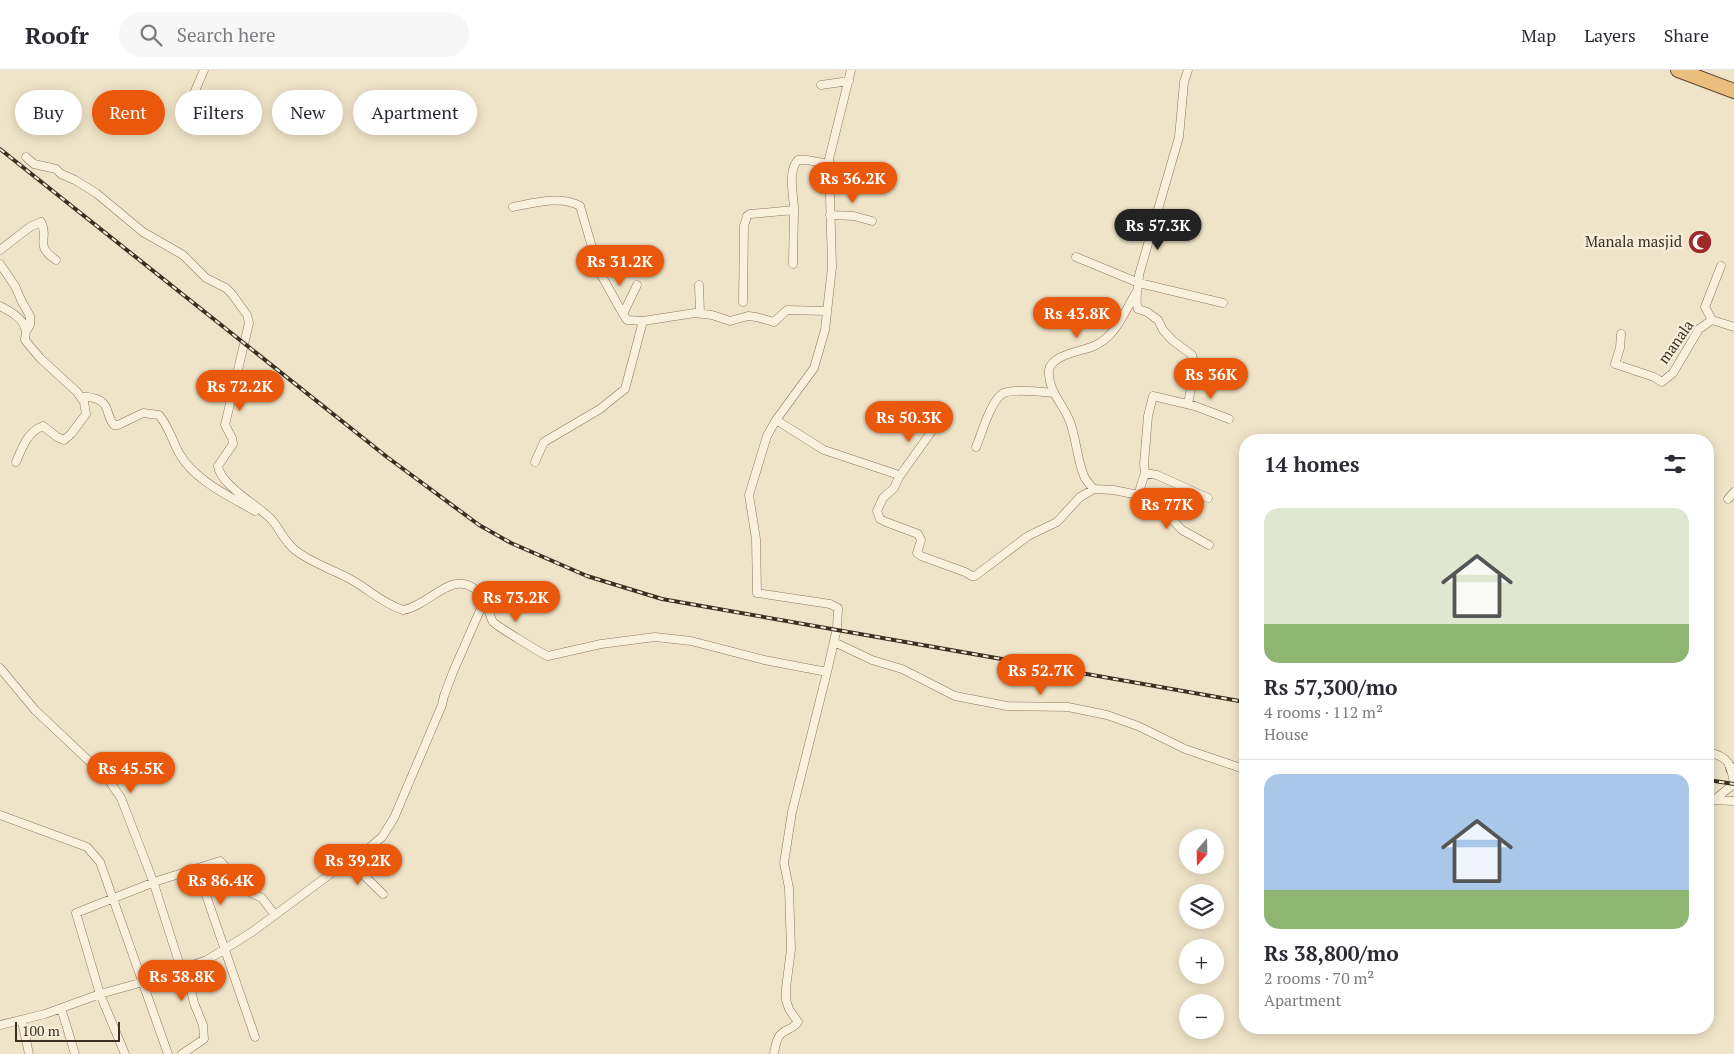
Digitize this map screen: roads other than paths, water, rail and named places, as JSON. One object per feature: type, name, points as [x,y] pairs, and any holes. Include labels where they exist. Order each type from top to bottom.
[{"type":"highway","points":[[1678,70],[1734,91]]},
{"type":"highway","points":[[1699,70],[1734,84]]},
{"type":"street","points":[[195,90],[204,70]]},
{"type":"street","points":[[774,1054],[781,1033],[795,1026],[798,1022],[788,1009],[786,1000],[791,949],[789,888],[784,863],[792,812],[839,618],[838,608],[835,606],[757,593],[756,539],[749,495],[767,436],[776,420],[814,368],[825,330],[832,267],[828,159],[851,70]]},
{"type":"street","points":[[1188,70],[1184,82],[1179,137],[1139,275],[1139,286],[1135,303],[1138,308],[1158,320],[1163,330],[1172,340],[1192,355],[1195,367],[1188,404]]},
{"type":"street","points":[[821,85],[849,81]]},
{"type":"street","points":[[26,157],[34,164],[56,169],[60,174],[75,180],[96,193],[143,232],[183,255],[206,278],[226,288],[247,315],[248,331],[241,351],[225,426],[232,438],[233,444],[218,466],[218,470],[230,485],[269,518],[285,540],[302,555],[352,580],[382,602],[403,610],[418,605],[444,587],[455,584],[470,586],[480,592],[485,599],[494,622],[540,653],[548,656],[600,644],[655,637],[691,641],[748,656],[827,672]]},
{"type":"street","points":[[793,264],[794,210],[792,176],[794,164],[798,160],[807,160],[829,164]]},
{"type":"street","points":[[513,207],[544,202],[572,202],[580,206],[599,271],[627,320],[643,321],[700,313],[730,321],[748,316],[774,322],[787,310],[827,312]]},
{"type":"street","points":[[743,302],[744,226],[747,216],[750,214],[794,210]]},
{"type":"street","points":[[830,215],[854,216],[872,221]]},
{"type":"street","points":[[0,250],[30,227],[42,222],[44,226],[43,241],[45,251],[56,260]]},
{"type":"street","points":[[1076,257],[1139,286],[1223,303]]},
{"type":"street","points":[[0,264],[15,286],[30,316],[31,321],[26,331],[25,340],[51,369],[81,397],[86,414],[64,440],[43,426],[34,430],[24,444],[16,462]]},
{"type":"street","points":[[1712,320],[1705,307],[1721,266]]},
{"type":"street","points":[[623,314],[637,285]]},
{"type":"street","points":[[699,285],[700,313]]},
{"type":"street","points":[[1094,489],[1084,477],[1070,421],[1054,393],[1049,370],[1052,363],[1061,357],[1077,350],[1094,346],[1107,338],[1118,326],[1139,286]]},
{"type":"street","points":[[0,306],[17,317],[24,325],[26,331]]},
{"type":"street","name":"manala","points":[[1621,334],[1620,348],[1615,364],[1662,382],[1672,373],[1699,329],[1712,320],[1734,327]]},
{"type":"street","points":[[535,462],[544,442],[600,409],[625,389],[643,321]]},
{"type":"street","points":[[976,447],[996,401],[1003,393],[1013,391],[1054,393]]},
{"type":"street","points":[[81,397],[88,396],[102,401],[106,405],[110,421],[114,425],[143,414],[159,415],[166,423],[179,453],[200,477],[269,518]]},
{"type":"street","points":[[1138,495],[1145,473],[1148,416],[1153,396],[1195,406],[1229,419]]},
{"type":"street","points":[[776,420],[824,450],[896,474],[899,477]]},
{"type":"street","points":[[938,421],[899,477],[894,488],[883,498],[877,511],[880,518],[886,522],[918,534],[921,540],[917,552],[921,556],[975,576],[1028,536],[1057,522],[1080,496],[1094,489],[1114,490],[1138,495],[1167,514],[1182,530],[1209,545]]},
{"type":"street","points":[[1145,473],[1157,475],[1208,498]]},
{"type":"street","points":[[1728,499],[1734,492]]},
{"type":"street","points":[[0,1025],[22,1021],[207,960],[225,950],[376,842],[394,818],[405,795],[442,705],[453,672],[485,599]]},
{"type":"street","points":[[834,642],[872,660],[902,669],[955,696],[1007,706],[1068,707],[1107,715],[1138,726],[1185,749],[1239,767]]},
{"type":"street","points":[[0,668],[36,710],[107,778],[124,806],[154,882],[181,969],[191,990],[194,1004],[203,1025],[204,1039],[182,1054]]},
{"type":"street","points":[[1714,754],[1725,759],[1733,769],[1734,784],[1714,799]]},
{"type":"street","points":[[1714,801],[1734,801]]},
{"type":"street","points":[[0,815],[87,847],[100,862],[168,1054]]},
{"type":"street","points":[[125,1054],[100,994],[76,913],[154,882],[220,861],[249,892],[262,898],[275,915]]},
{"type":"street","points":[[350,862],[383,894]]},
{"type":"street","points":[[197,869],[255,1037]]},
{"type":"street","points":[[61,1008],[75,1054]]},
{"type":"street","points":[[22,1021],[29,1054]]},
{"type":"railway","points":[[0,149],[387,457],[479,525],[511,543],[587,576],[662,599],[1239,701]]},
{"type":"railway","points":[[1714,781],[1734,784]]},
{"type":"place","name":"Manala masjid","points":[[1700,242]]}]
